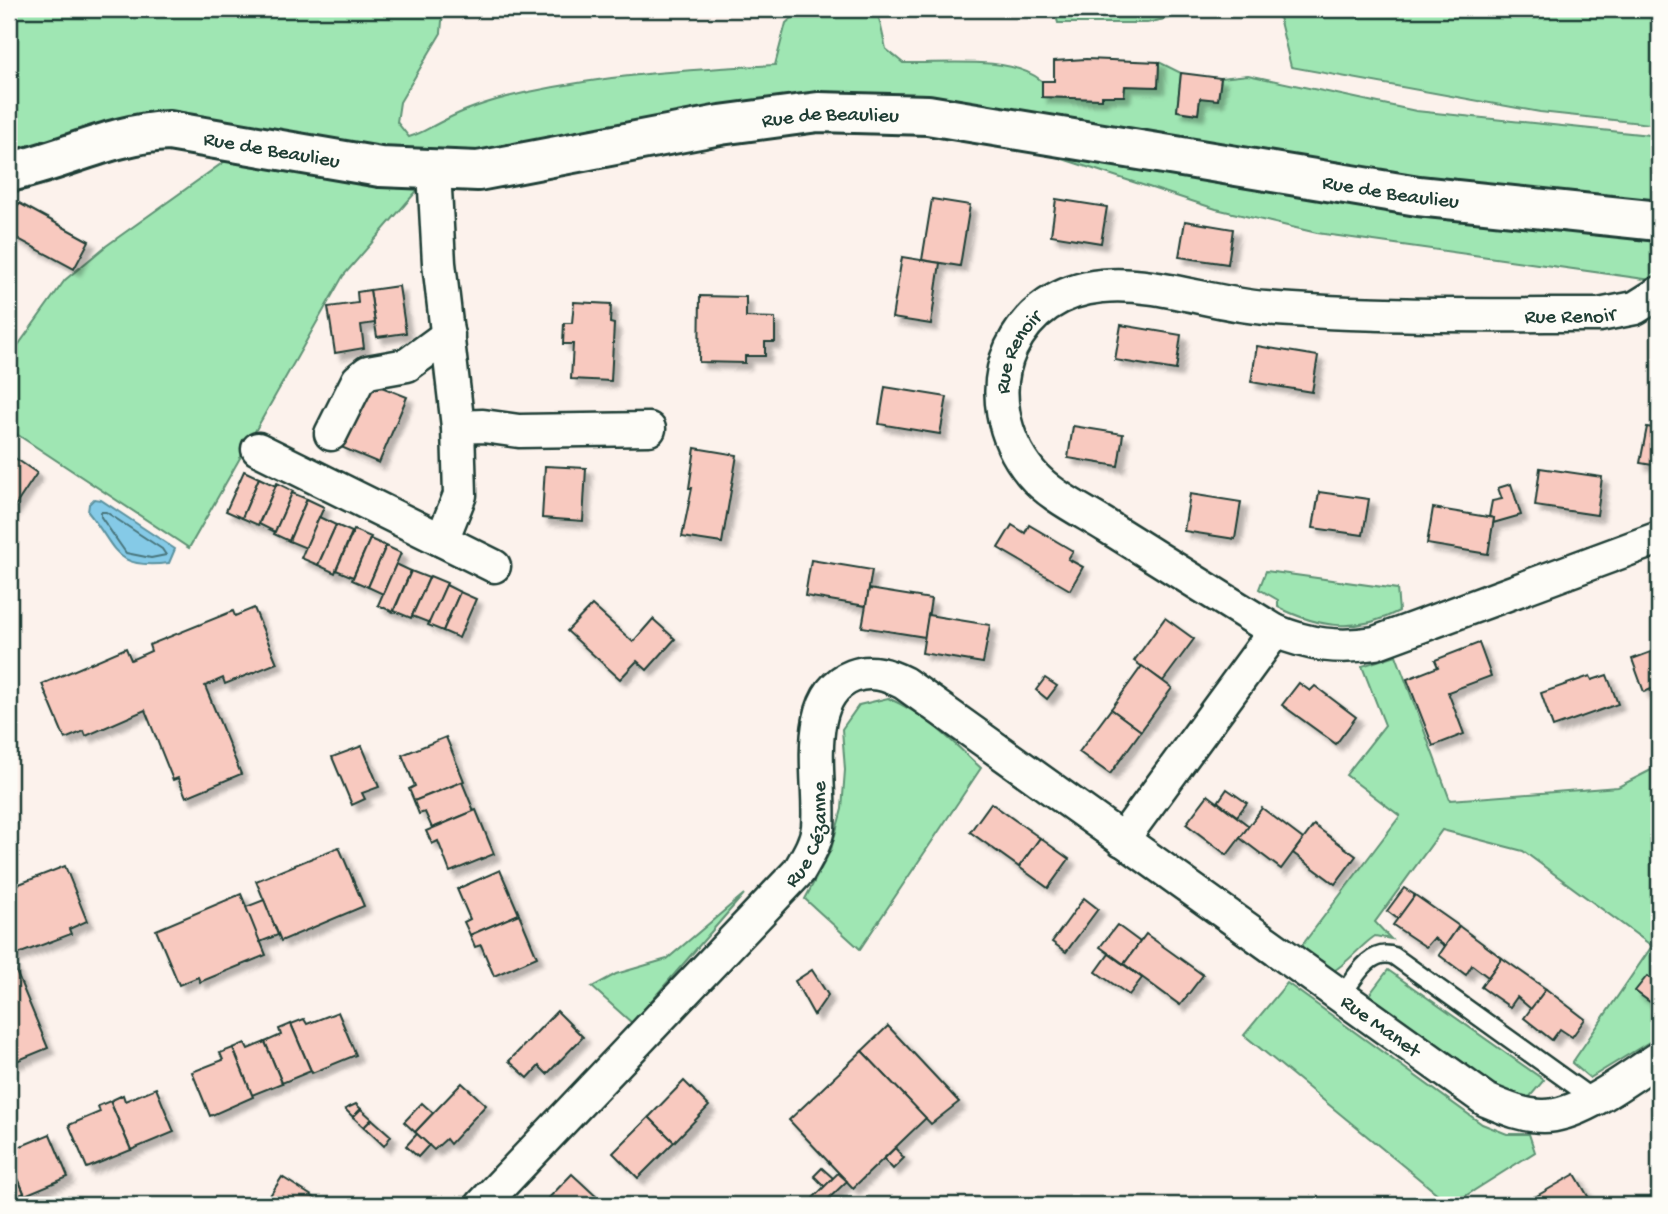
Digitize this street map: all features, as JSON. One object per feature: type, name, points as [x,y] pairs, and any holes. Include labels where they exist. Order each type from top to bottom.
[{"type":"street","name":"Rue de Beaulieu","points":[[9,172],[138,132],[169,131],[380,167],[478,171],[720,125],[818,112],[870,112],[928,115],[1418,196],[1659,220]]},
{"type":"street","points":[[434,171],[439,263],[458,427],[460,495],[442,540]]},
{"type":"street","name":"Rue Renoir","points":[[1275,631],[1048,489],[1026,466],[1011,439],[1004,418],[1003,375],[1020,330],[1044,306],[1064,295],[1104,286],[1134,286],[1255,307],[1318,313],[1599,314],[1636,308],[1659,293]]},
{"type":"street","points":[[331,434],[358,380],[368,372],[407,365],[448,335]]},
{"type":"street","points":[[458,427],[484,426],[519,431],[649,429]]},
{"type":"street","points":[[258,449],[494,566]]},
{"type":"street","points":[[1122,840],[1275,631],[1304,642],[1332,646],[1375,643],[1659,538]]},
{"type":"street","name":"Rue Cézanne","points":[[482,1205],[799,871],[812,850],[818,829],[820,710],[834,687],[846,679],[874,673],[889,675],[904,683],[1122,840]]},
{"type":"street","name":"Rue Manet","points":[[1122,840],[1465,1088],[1505,1108],[1547,1116],[1593,1099],[1659,1058]]},
{"type":"lane","points":[[1340,998],[1372,958],[1386,954],[1394,956],[1593,1099]]},
{"type":"green space","points":[[9,9],[443,9],[441,33],[400,102],[397,122],[409,137],[482,104],[514,95],[649,74],[775,65],[786,23],[802,9],[877,9],[886,49],[903,63],[976,63],[1013,67],[1042,81],[1042,97],[1102,99],[1102,96],[1124,96],[1125,86],[1158,87],[1159,62],[1181,73],[1177,111],[1198,114],[1200,98],[1218,100],[1221,78],[1248,75],[1416,111],[1659,136],[1659,281],[1317,233],[1216,209],[928,115],[434,171],[343,276],[189,548],[9,429],[9,358],[65,280],[106,246],[246,146],[9,154]]},
{"type":"green space","points":[[1054,9],[1209,9],[1147,23],[1058,23]]},
{"type":"green space","points":[[1277,9],[1659,9],[1659,125],[1540,112],[1291,67]]},
{"type":"green space","points":[[1266,571],[1397,589],[1399,611],[1369,623],[1354,625],[1308,620],[1278,607],[1278,600],[1259,589]]},
{"type":"green space","points":[[1396,655],[1450,800],[1618,787],[1659,766],[1659,1036],[1590,1078],[1572,1063],[1652,946],[1523,851],[1442,830],[1375,922],[1391,939],[1375,936],[1332,972],[1300,948],[1400,816],[1346,775],[1385,725],[1362,666]]},
{"type":"green space","points":[[888,698],[927,721],[981,768],[860,949],[805,899],[831,850],[842,809],[845,770],[842,729],[859,705]]},
{"type":"green space","points":[[744,894],[632,1023],[592,987],[616,974],[667,959]]},
{"type":"green space","points":[[1388,970],[1544,1080],[1527,1100],[1506,1097],[1366,999]]},
{"type":"green space","points":[[1287,983],[1482,1124],[1507,1134],[1529,1134],[1535,1152],[1451,1205],[1244,1035]]},
{"type":"water","points":[[94,499],[101,500],[175,549],[169,563],[137,563],[119,554],[88,512],[89,504]]},
{"type":"building","points":[[1086,59],[1159,62],[1158,87],[1125,86],[1124,96],[1102,96],[1102,99],[1042,97],[1042,81],[1054,81],[1054,61]]},
{"type":"building","points":[[1181,73],[1221,78],[1218,100],[1200,98],[1198,114],[1177,111]]},
{"type":"building","points":[[932,199],[970,205],[960,266],[922,260]]},
{"type":"building","points":[[1056,199],[1107,207],[1101,243],[1051,235]]},
{"type":"building","points":[[19,203],[89,241],[74,269],[9,234],[9,221]]},
{"type":"building","points":[[1185,221],[1233,229],[1228,264],[1179,257]]},
{"type":"building","points":[[902,257],[940,263],[931,324],[892,318]]},
{"type":"building","points":[[399,286],[406,333],[377,337],[370,290]]},
{"type":"building","points":[[370,290],[375,323],[361,325],[364,348],[335,353],[328,307],[358,303],[357,292]]},
{"type":"building","points":[[700,296],[746,297],[746,317],[775,318],[775,342],[765,342],[765,356],[745,356],[745,363],[699,362]]},
{"type":"building","points":[[574,302],[611,304],[610,323],[614,324],[611,381],[571,379],[573,344],[563,344],[564,323],[572,323]]},
{"type":"building","points":[[1121,325],[1181,335],[1176,370],[1115,360]]},
{"type":"building","points":[[1257,346],[1318,356],[1312,392],[1251,382]]},
{"type":"building","points":[[369,382],[407,397],[379,463],[341,447]]},
{"type":"building","points":[[885,387],[947,397],[940,434],[879,424]]},
{"type":"building","points":[[1073,426],[1123,434],[1118,466],[1068,458]]},
{"type":"building","points":[[1647,427],[1659,429],[1659,466],[1640,463]]},
{"type":"building","points":[[695,448],[737,455],[722,543],[682,537],[692,488],[689,488]]},
{"type":"building","points":[[9,454],[37,473],[9,515]]},
{"type":"building","points":[[545,466],[586,468],[583,521],[542,518]]},
{"type":"building","points":[[1540,468],[1602,477],[1597,515],[1535,506]]},
{"type":"building","points":[[244,471],[259,478],[242,518],[226,511]]},
{"type":"building","points":[[259,478],[276,486],[258,525],[242,518]]},
{"type":"building","points":[[277,483],[293,491],[275,532],[259,524]]},
{"type":"building","points":[[1511,484],[1521,515],[1493,523],[1494,518],[1489,517],[1492,501],[1502,499],[1498,488]]},
{"type":"building","points":[[1319,492],[1369,499],[1363,535],[1313,528]]},
{"type":"building","points":[[292,493],[307,499],[289,541],[274,534]]},
{"type":"building","points":[[1190,494],[1241,502],[1235,539],[1184,531]]},
{"type":"building","points":[[307,499],[324,507],[306,548],[289,541]]},
{"type":"building","points":[[1433,508],[1494,518],[1488,554],[1427,544]]},
{"type":"building","points":[[319,517],[336,525],[318,565],[301,558]]},
{"type":"building","points":[[336,525],[352,532],[335,573],[318,565]]},
{"type":"building","points":[[1012,525],[1025,533],[1029,525],[1073,551],[1068,559],[1083,567],[1070,590],[998,548]]},
{"type":"building","points":[[354,530],[371,537],[353,577],[336,570]]},
{"type":"building","points":[[370,539],[386,546],[368,587],[352,580]]},
{"type":"building","points":[[386,546],[401,553],[383,594],[368,587]]},
{"type":"building","points":[[811,560],[872,570],[866,606],[805,596]]},
{"type":"building","points":[[396,564],[411,571],[393,612],[378,605]]},
{"type":"building","points":[[411,571],[429,578],[411,618],[394,611]]},
{"type":"building","points":[[430,576],[447,583],[430,623],[412,616]]},
{"type":"building","points":[[446,585],[460,592],[443,631],[428,625]]},
{"type":"building","points":[[869,589],[931,599],[925,637],[862,627]]},
{"type":"building","points":[[460,592],[476,599],[459,638],[443,631]]},
{"type":"building","points":[[592,605],[633,642],[653,619],[675,639],[647,670],[637,661],[620,679],[567,631]]},
{"type":"building","points":[[254,608],[277,663],[225,684],[223,678],[205,686],[241,774],[186,797],[178,778],[173,780],[145,710],[86,736],[84,731],[65,739],[42,684],[126,648],[131,660],[151,651],[149,645],[233,611],[235,616]]},
{"type":"building","points":[[928,615],[990,625],[983,663],[922,653]]},
{"type":"building","points":[[1165,618],[1194,639],[1163,681],[1134,661]]},
{"type":"building","points":[[1479,643],[1491,676],[1448,692],[1464,734],[1433,746],[1407,679],[1438,667],[1435,660]]},
{"type":"building","points":[[1659,649],[1659,686],[1644,692],[1632,659]]},
{"type":"building","points":[[1142,666],[1172,688],[1141,731],[1111,709]]},
{"type":"building","points":[[1607,675],[1618,704],[1553,727],[1541,693],[1590,676],[1592,680]]},
{"type":"building","points":[[1045,678],[1057,686],[1047,699],[1036,690]]},
{"type":"building","points":[[1299,683],[1310,691],[1315,686],[1356,717],[1336,744],[1282,705]]},
{"type":"building","points":[[1111,709],[1141,731],[1110,774],[1079,752]]},
{"type":"building","points":[[446,737],[464,781],[414,801],[409,789],[415,786],[402,755]]},
{"type":"building","points":[[362,746],[379,787],[362,793],[365,799],[352,805],[332,757]]},
{"type":"building","points":[[462,782],[474,811],[432,828],[425,812],[419,814],[414,801]]},
{"type":"building","points":[[1227,789],[1247,803],[1237,816],[1218,802]]},
{"type":"building","points":[[1208,795],[1249,826],[1227,855],[1186,824]]},
{"type":"building","points":[[991,803],[1040,838],[1019,867],[970,832]]},
{"type":"building","points":[[1262,808],[1303,839],[1281,869],[1240,838]]},
{"type":"building","points":[[476,810],[494,854],[450,872],[438,841],[432,844],[426,831]]},
{"type":"building","points":[[1314,825],[1356,856],[1335,884],[1293,853]]},
{"type":"building","points":[[1040,838],[1069,859],[1048,888],[1019,867]]},
{"type":"building","points":[[339,847],[364,906],[281,941],[256,881]]},
{"type":"building","points":[[65,866],[87,921],[69,929],[71,934],[10,957],[48,1048],[9,1064],[9,888]]},
{"type":"building","points":[[500,870],[519,914],[470,935],[464,922],[470,919],[457,889]]},
{"type":"building","points":[[1404,888],[1415,895],[1398,919],[1387,911]]},
{"type":"building","points":[[241,894],[266,955],[200,982],[198,977],[179,985],[156,930]]},
{"type":"building","points":[[1415,895],[1459,926],[1445,946],[1434,938],[1426,947],[1393,925]]},
{"type":"building","points":[[1084,898],[1098,909],[1066,952],[1052,942]]},
{"type":"building","points":[[264,900],[278,935],[260,942],[246,907]]},
{"type":"building","points":[[519,914],[537,957],[494,976],[481,945],[475,947],[470,935]]},
{"type":"building","points":[[1117,925],[1140,942],[1124,964],[1100,947]]},
{"type":"building","points":[[1459,926],[1502,958],[1488,977],[1472,965],[1466,975],[1439,955]]},
{"type":"building","points":[[1146,934],[1203,975],[1180,1005],[1124,964]]},
{"type":"building","points":[[1109,954],[1142,978],[1129,995],[1096,972]]},
{"type":"building","points":[[1502,958],[1546,989],[1531,1009],[1517,997],[1510,1007],[1481,987]]},
{"type":"building","points":[[812,970],[828,995],[814,1015],[795,981]]},
{"type":"building","points":[[1647,976],[1659,984],[1659,990],[1650,1002],[1635,991]]},
{"type":"building","points":[[1546,989],[1585,1019],[1572,1037],[1560,1029],[1552,1040],[1524,1018]]},
{"type":"building","points":[[557,1011],[583,1037],[547,1074],[539,1066],[528,1078],[509,1061]]},
{"type":"building","points":[[338,1012],[356,1055],[312,1073],[291,1024],[304,1019],[307,1024]]},
{"type":"building","points":[[291,1024],[311,1071],[282,1083],[265,1042],[281,1035],[279,1029]]},
{"type":"building","points":[[888,1026],[959,1102],[931,1124],[862,1051]]},
{"type":"building","points":[[265,1042],[282,1083],[252,1095],[233,1048],[245,1043],[248,1049]]},
{"type":"building","points":[[233,1048],[253,1097],[210,1116],[192,1072],[223,1060],[220,1053]]},
{"type":"building","points":[[862,1051],[926,1118],[853,1188],[789,1120]]},
{"type":"building","points":[[684,1081],[709,1106],[674,1142],[649,1117]]},
{"type":"building","points":[[462,1083],[486,1105],[450,1144],[446,1139],[434,1150],[415,1132]]},
{"type":"building","points":[[156,1088],[174,1132],[131,1150],[110,1101],[123,1095],[125,1101]]},
{"type":"building","points":[[110,1101],[131,1150],[87,1168],[69,1125],[100,1112],[98,1106]]},
{"type":"building","points":[[422,1103],[433,1113],[415,1132],[404,1122]]},
{"type":"building","points":[[356,1104],[361,1109],[353,1117],[345,1109]]},
{"type":"building","points":[[361,1109],[372,1119],[364,1127],[353,1117]]},
{"type":"building","points":[[649,1117],[674,1142],[638,1178],[613,1153]]},
{"type":"building","points":[[372,1119],[391,1136],[384,1146],[364,1127]]},
{"type":"building","points":[[50,1134],[68,1177],[25,1195],[9,1157],[9,1144],[17,1141],[19,1147]]},
{"type":"building","points":[[417,1134],[429,1145],[418,1157],[406,1146]]},
{"type":"building","points":[[895,1148],[904,1158],[893,1169],[884,1159]]},
{"type":"building","points":[[9,1157],[24,1193],[9,1200]]},
{"type":"building","points":[[822,1168],[833,1178],[825,1187],[814,1176]]},
{"type":"building","points":[[838,1173],[847,1181],[822,1205],[806,1205]]},
{"type":"building","points":[[572,1174],[600,1200],[595,1205],[542,1205]]},
{"type":"building","points":[[1575,1174],[1593,1205],[1521,1205]]},
{"type":"building","points":[[282,1177],[326,1205],[264,1205]]}]
